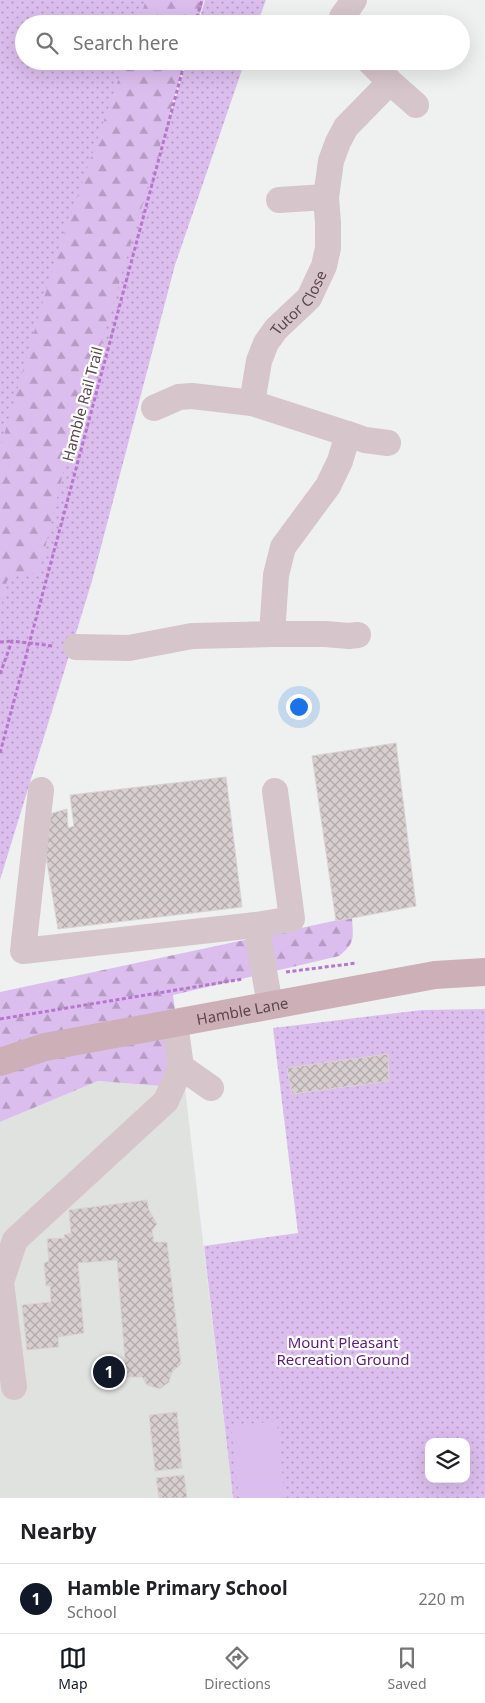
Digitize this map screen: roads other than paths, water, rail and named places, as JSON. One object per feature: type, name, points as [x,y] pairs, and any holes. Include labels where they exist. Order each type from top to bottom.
[{"type":"main road","name":"Hamble Lane","points":[[0,1062],[45,1048],[175,1023],[435,975],[485,972]]},
{"type":"street","points":[[343,15],[354,0]]},
{"type":"street","points":[[378,70],[416,105]]},
{"type":"street","name":"Tutor Close","points":[[239,401],[266,343],[276,329],[309,298],[324,266],[328,248],[326,197],[331,161],[346,127],[390,82]]},
{"type":"street","points":[[279,200],[326,197]]},
{"type":"street","points":[[154,408],[178,397],[192,396],[239,401],[365,440],[388,443]]},
{"type":"street","points":[[272,634],[276,575],[282,547],[328,486],[340,461],[348,434]]},
{"type":"street","points":[[76,647],[129,648],[192,636],[272,634],[358,635]]},
{"type":"street","points":[[41,790],[23,951],[256,925],[292,919],[275,791]]},
{"type":"street","points":[[256,925],[270,1006]]},
{"type":"street","points":[[14,1387],[1,1282],[15,1240],[166,1101],[181,1067],[175,1023]]},
{"type":"street","points":[[181,1067],[211,1088]]},
{"type":"place","name":"Hamble Primary School","points":[[109,1372]]},
{"type":"park label","name":"Mount Pleasant Recreation Ground","points":[[343,1350]]}]
